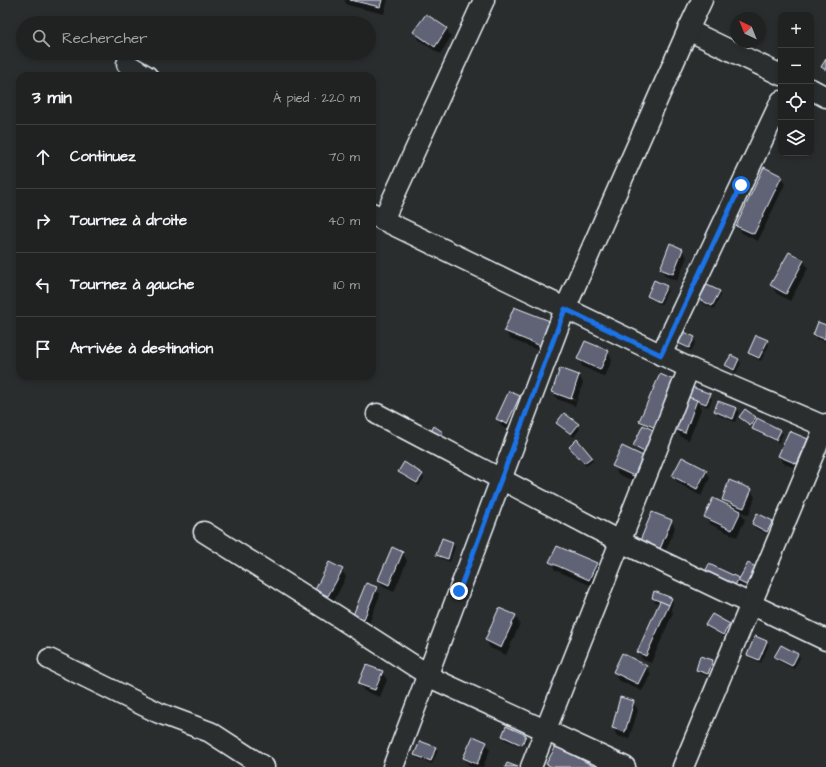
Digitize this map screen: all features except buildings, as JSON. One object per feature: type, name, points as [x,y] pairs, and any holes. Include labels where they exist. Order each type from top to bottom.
[{"type":"street","points":[[484,0],[378,217],[661,355],[826,426],[683,767]]},
{"type":"street","points":[[392,767],[565,309],[702,0]]},
{"type":"street","points":[[688,30],[778,74]]},
{"type":"street","points":[[127,64],[140,72]]},
{"type":"street","points":[[814,91],[826,97]]},
{"type":"street","points":[[661,355],[778,107]]},
{"type":"street","points":[[531,767],[689,368]]},
{"type":"street","points":[[377,414],[620,542],[826,640]]},
{"type":"street","points":[[204,532],[436,680],[625,767]]},
{"type":"street","points":[[49,659],[159,712],[210,732],[264,767]]},
{"type":"route","points":[[459,591],[565,309],[661,355],[741,185]]}]
